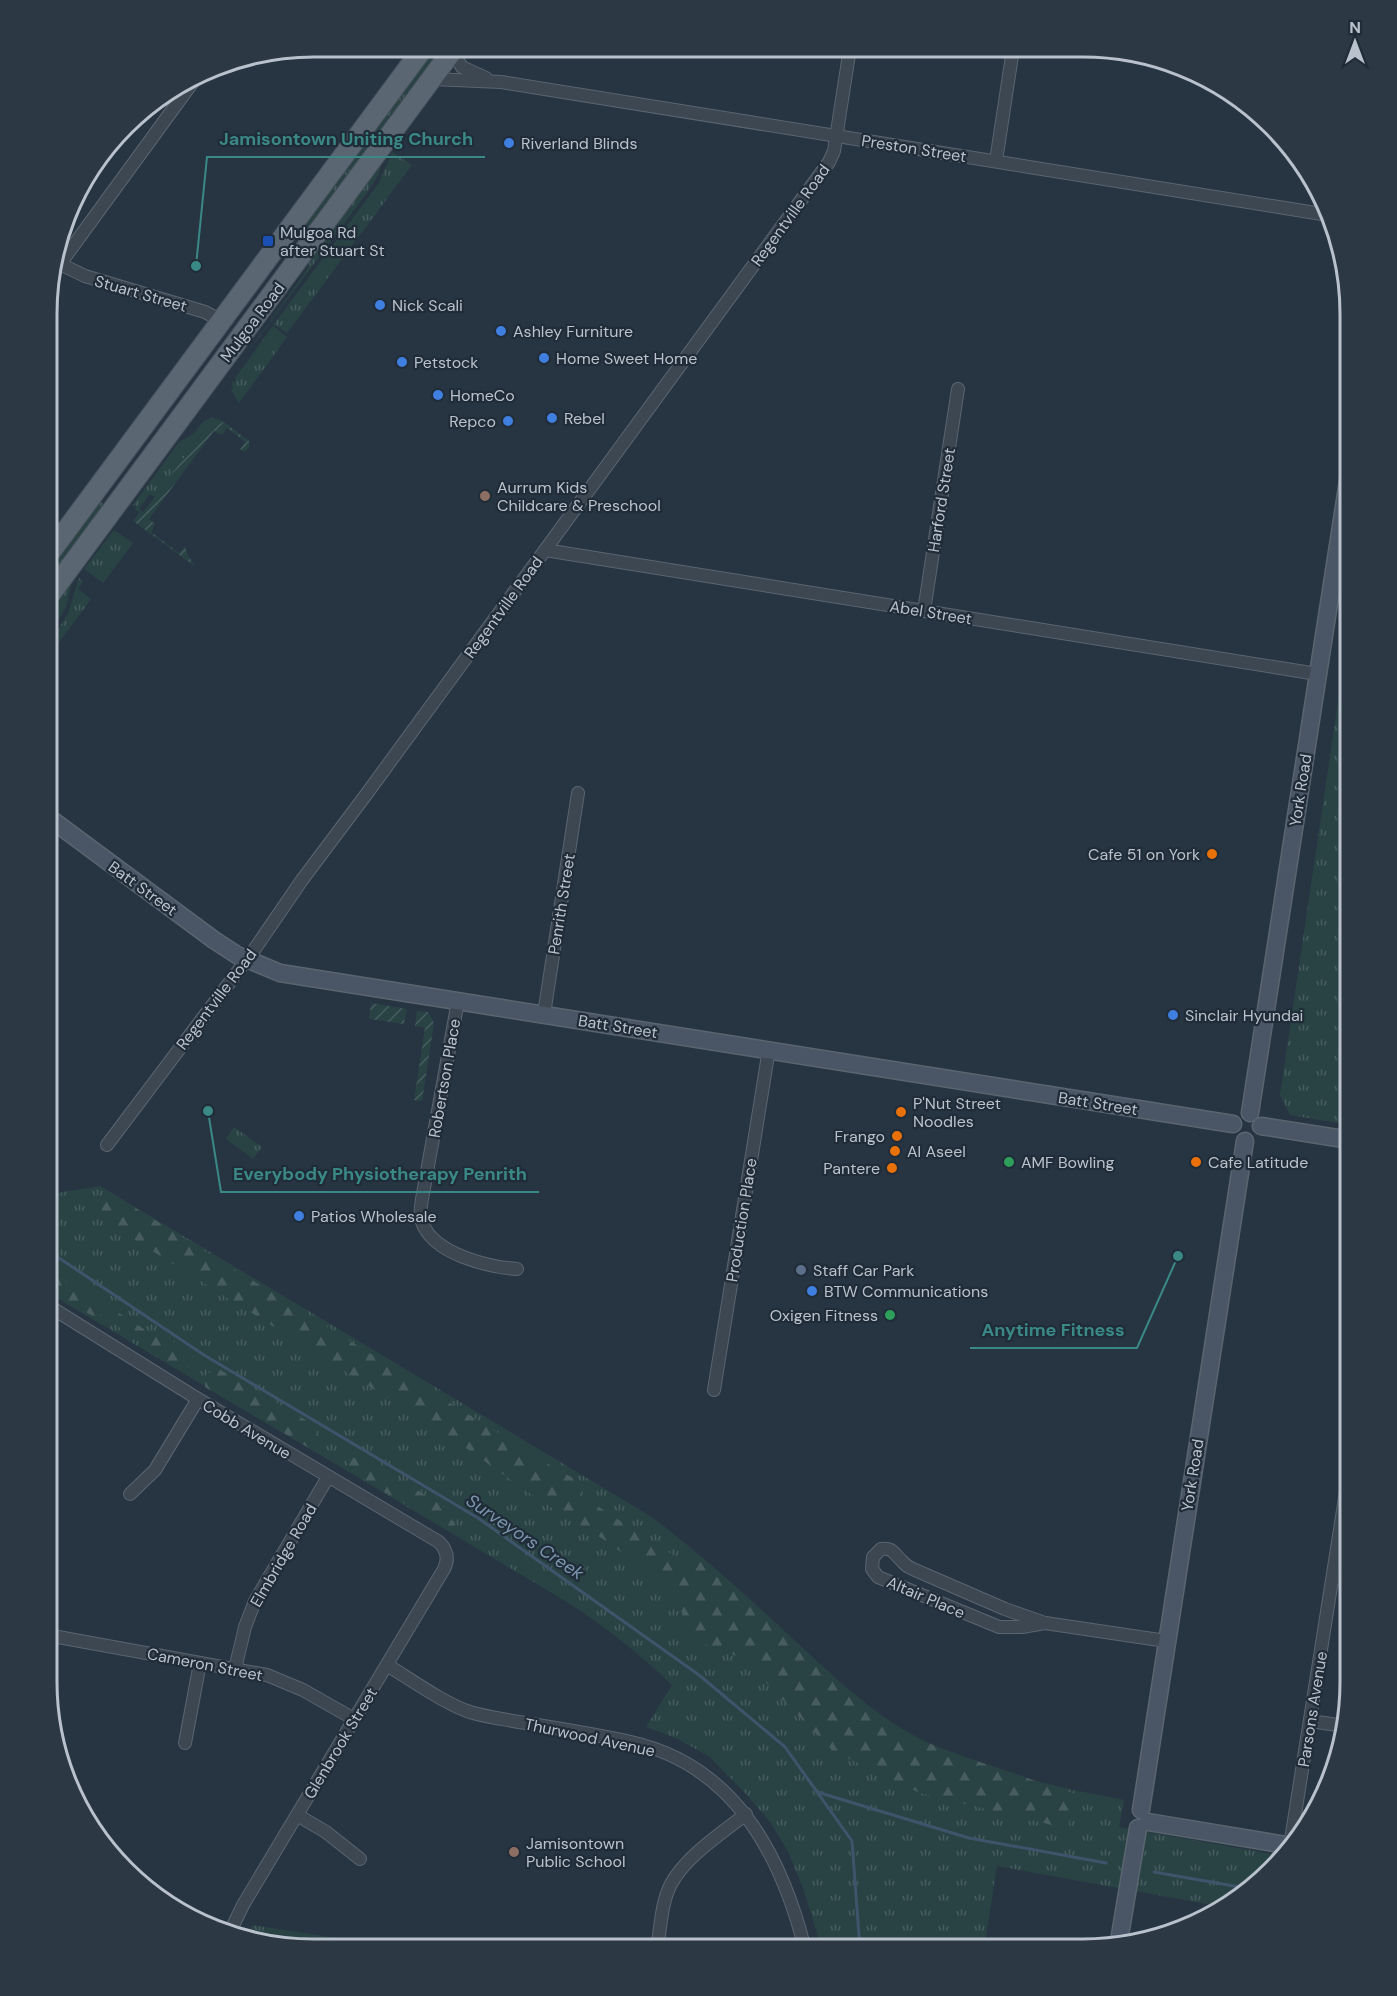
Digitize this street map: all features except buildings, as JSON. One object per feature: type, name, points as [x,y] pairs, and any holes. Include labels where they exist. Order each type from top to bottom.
[{"type":"main road","name":"Mulgoa Road","points":[[57,543],[417,57]]},
{"type":"main road","name":"Mulgoa Road","points":[[57,588],[448,57]]},
{"type":"street","name":"Preston Street","points":[[456,57],[458,64],[466,70],[501,82]]},
{"type":"street","name":"Regentville Road","points":[[107,1145],[830,162],[849,57]]},
{"type":"street","points":[[996,161],[1013,57]]},
{"type":"street","name":"Preston Street","points":[[432,79],[501,82],[1319,214]]},
{"type":"street","points":[[63,260],[188,89]]},
{"type":"street","name":"Stuart Street","points":[[62,265],[85,276],[205,312],[222,321]]},
{"type":"street","name":"Harford Street","points":[[924,611],[958,389]]},
{"type":"street","name":"York Road","points":[[1250,1113],[1340,530]]},
{"type":"street","name":"Abel Street","points":[[545,550],[1317,674]]},
{"type":"street","name":"Penrith Street","points":[[544,1014],[578,793]]},
{"type":"street","name":"Batt Street","points":[[57,824],[214,940],[262,967],[292,976],[769,1049],[1233,1124]]},
{"type":"street","name":"Robertson Place","points":[[458,1001],[422,1199],[421,1221],[428,1234],[453,1252],[476,1263],[497,1268],[517,1269]]},
{"type":"street","name":"Production Place","points":[[714,1390],[769,1049]]},
{"type":"street","points":[[1250,1113],[1258,1117],[1261,1126],[1256,1137],[1245,1141],[1234,1133],[1233,1124],[1241,1114],[1250,1113]]},
{"type":"street","points":[[1261,1126],[1340,1138]]},
{"type":"street","name":"York Road","points":[[1120,1936],[1142,1820],[1166,1641],[1245,1141]]},
{"type":"street","name":"Cobb Avenue","points":[[57,1311],[198,1399],[439,1542],[446,1551]]},
{"type":"street","points":[[130,1494],[155,1470],[198,1399]]},
{"type":"street","name":"Elmbridge Road","points":[[235,1669],[245,1627],[255,1601],[328,1477]]},
{"type":"street","name":"Parsons Avenue","points":[[1293,1830],[1340,1531]]},
{"type":"street","name":"Altair Place","points":[[1045,1623],[1022,1628],[995,1626],[878,1577],[872,1569],[873,1557],[881,1549],[890,1549],[906,1565],[915,1570],[1005,1609],[1045,1623],[1166,1641]]},
{"type":"street","name":"Glenbrook Street","points":[[233,1926],[444,1569],[447,1559],[446,1551]]},
{"type":"street","points":[[1333,1577],[1340,1578]]},
{"type":"street","name":"Cameron Street","points":[[57,1637],[235,1669],[286,1682],[354,1719]]},
{"type":"street","points":[[185,1743],[200,1663]]},
{"type":"street","name":"Thurwood Avenue","points":[[387,1665],[469,1712],[633,1743],[691,1766],[711,1780],[746,1814],[763,1839],[785,1885],[802,1939]]},
{"type":"street","points":[[1310,1721],[1336,1725]]},
{"type":"street","points":[[659,1939],[666,1898],[674,1879],[688,1861],[746,1814]]},
{"type":"street","points":[[297,1815],[333,1836],[360,1859]]},
{"type":"street","points":[[1142,1820],[1282,1844]]},
{"type":"green space","points":[[426,57],[440,57],[302,243],[291,237]]},
{"type":"green space","points":[[392,152],[412,165],[287,333],[274,324],[379,183]]},
{"type":"green space","points":[[382,162],[379,174],[366,194],[243,359],[306,271],[318,243]]},
{"type":"green space","points":[[273,326],[287,337],[239,403],[231,390],[232,381],[236,380],[235,378]]},
{"type":"green space","points":[[211,417],[224,422],[204,431],[155,497],[150,494],[139,509],[143,512],[141,514],[133,505],[179,442],[193,434],[205,420]]},
{"type":"green space","points":[[224,422],[249,441],[249,447],[245,452],[240,449],[245,442],[227,428],[222,435],[214,431],[149,519],[155,524],[151,532],[179,553],[185,546],[188,556],[196,567],[133,521],[139,513],[142,514],[204,431]]},
{"type":"green space","points":[[97,499],[107,507],[57,575],[57,553]]},
{"type":"green space","points":[[114,530],[133,543],[103,583],[84,569]]},
{"type":"green space","points":[[73,578],[66,607],[57,622],[57,602]]},
{"type":"green space","points":[[79,578],[83,581],[78,589],[91,599],[57,645],[57,630],[68,614]]},
{"type":"green space","points":[[1340,689],[1340,1123],[1290,1115],[1280,1095]]},
{"type":"green space","points":[[371,1003],[407,1009],[404,1024],[369,1019]]},
{"type":"green space","points":[[417,1011],[428,1012],[434,1023],[422,1101],[414,1100],[425,1028],[415,1026]]},
{"type":"green space","points":[[234,1127],[262,1147],[253,1159],[226,1139]]},
{"type":"green space","points":[[100,1186],[652,1517],[725,1577],[850,1690],[879,1714],[911,1734],[962,1758],[1015,1776],[1124,1800],[1119,1827],[1274,1854],[1240,1886],[1212,1905],[997,1866],[986,1939],[819,1939],[803,1888],[788,1851],[770,1822],[710,1757],[678,1739],[646,1727],[672,1685],[605,1628],[562,1599],[57,1298],[57,1193]]},
{"type":"green space","points":[[113,1194],[584,1484],[582,1496],[676,1557],[709,1564],[829,1674],[902,1733],[1075,1794],[1068,1829],[920,1793],[833,1751],[742,1658],[688,1638],[677,1593],[606,1541],[538,1499],[449,1436],[93,1214],[100,1200]]},
{"type":"green space","points":[[57,1279],[100,1300],[104,1313],[96,1318],[57,1295]]},
{"type":"green space","points":[[116,1311],[150,1333],[161,1335],[187,1349],[198,1365],[183,1369],[149,1353],[141,1341],[120,1328],[110,1318]]},
{"type":"green space","points":[[217,1368],[311,1423],[322,1441],[309,1448],[205,1387],[206,1374]]},
{"type":"green space","points":[[359,1455],[448,1509],[455,1528],[447,1529],[348,1470],[348,1461]]},
{"type":"green space","points":[[252,1925],[342,1939],[280,1937],[250,1931]]},
{"type":"waterway","name":"Surveyors Creek","points":[[57,1257],[204,1355],[478,1518],[699,1675],[785,1747],[852,1841],[859,1939]]},
{"type":"waterway","points":[[817,1792],[969,1838],[1106,1863]]},
{"type":"waterway","points":[[1154,1872],[1239,1887]]},
{"type":"place","name":"Riverland Blinds","points":[[509,143]]},
{"type":"place","name":"Mulgoa Rd after Stuart St","points":[[268,241]]},
{"type":"place","name":"Jamisontown Uniting Church","points":[[196,266]]},
{"type":"place","name":"Nick Scali","points":[[380,305]]},
{"type":"place","name":"Ashley Furniture","points":[[501,331]]},
{"type":"place","name":"Home Sweet Home","points":[[544,358]]},
{"type":"place","name":"Petstock","points":[[402,362]]},
{"type":"place","name":"HomeCo","points":[[438,395]]},
{"type":"place","name":"Rebel","points":[[552,418]]},
{"type":"place","name":"Repco","points":[[508,421]]},
{"type":"place","name":"Aurrum Kids Childcare & Preschool","points":[[485,496]]},
{"type":"place","name":"Cafe 51 on York","points":[[1212,854]]},
{"type":"place","name":"Sinclair Hyundai","points":[[1173,1015]]},
{"type":"place","name":"Everybody Physiotherapy Penrith","points":[[208,1111]]},
{"type":"place","name":"P'Nut Street Noodles","points":[[901,1112]]},
{"type":"place","name":"Frango","points":[[897,1136]]},
{"type":"place","name":"Al Aseel","points":[[895,1151]]},
{"type":"place","name":"AMF Bowling","points":[[1009,1162]]},
{"type":"place","name":"Cafe Latitude","points":[[1196,1162]]},
{"type":"place","name":"Pantere","points":[[892,1168]]},
{"type":"place","name":"Patios Wholesale","points":[[299,1216]]},
{"type":"place","name":"Anytime Fitness","points":[[1178,1256]]},
{"type":"place","name":"Staff Car Park","points":[[801,1270]]},
{"type":"place","name":"BTW Communications","points":[[812,1291]]},
{"type":"place","name":"Oxigen Fitness","points":[[890,1315]]},
{"type":"place","name":"Jamisontown Public School","points":[[514,1852]]}]
